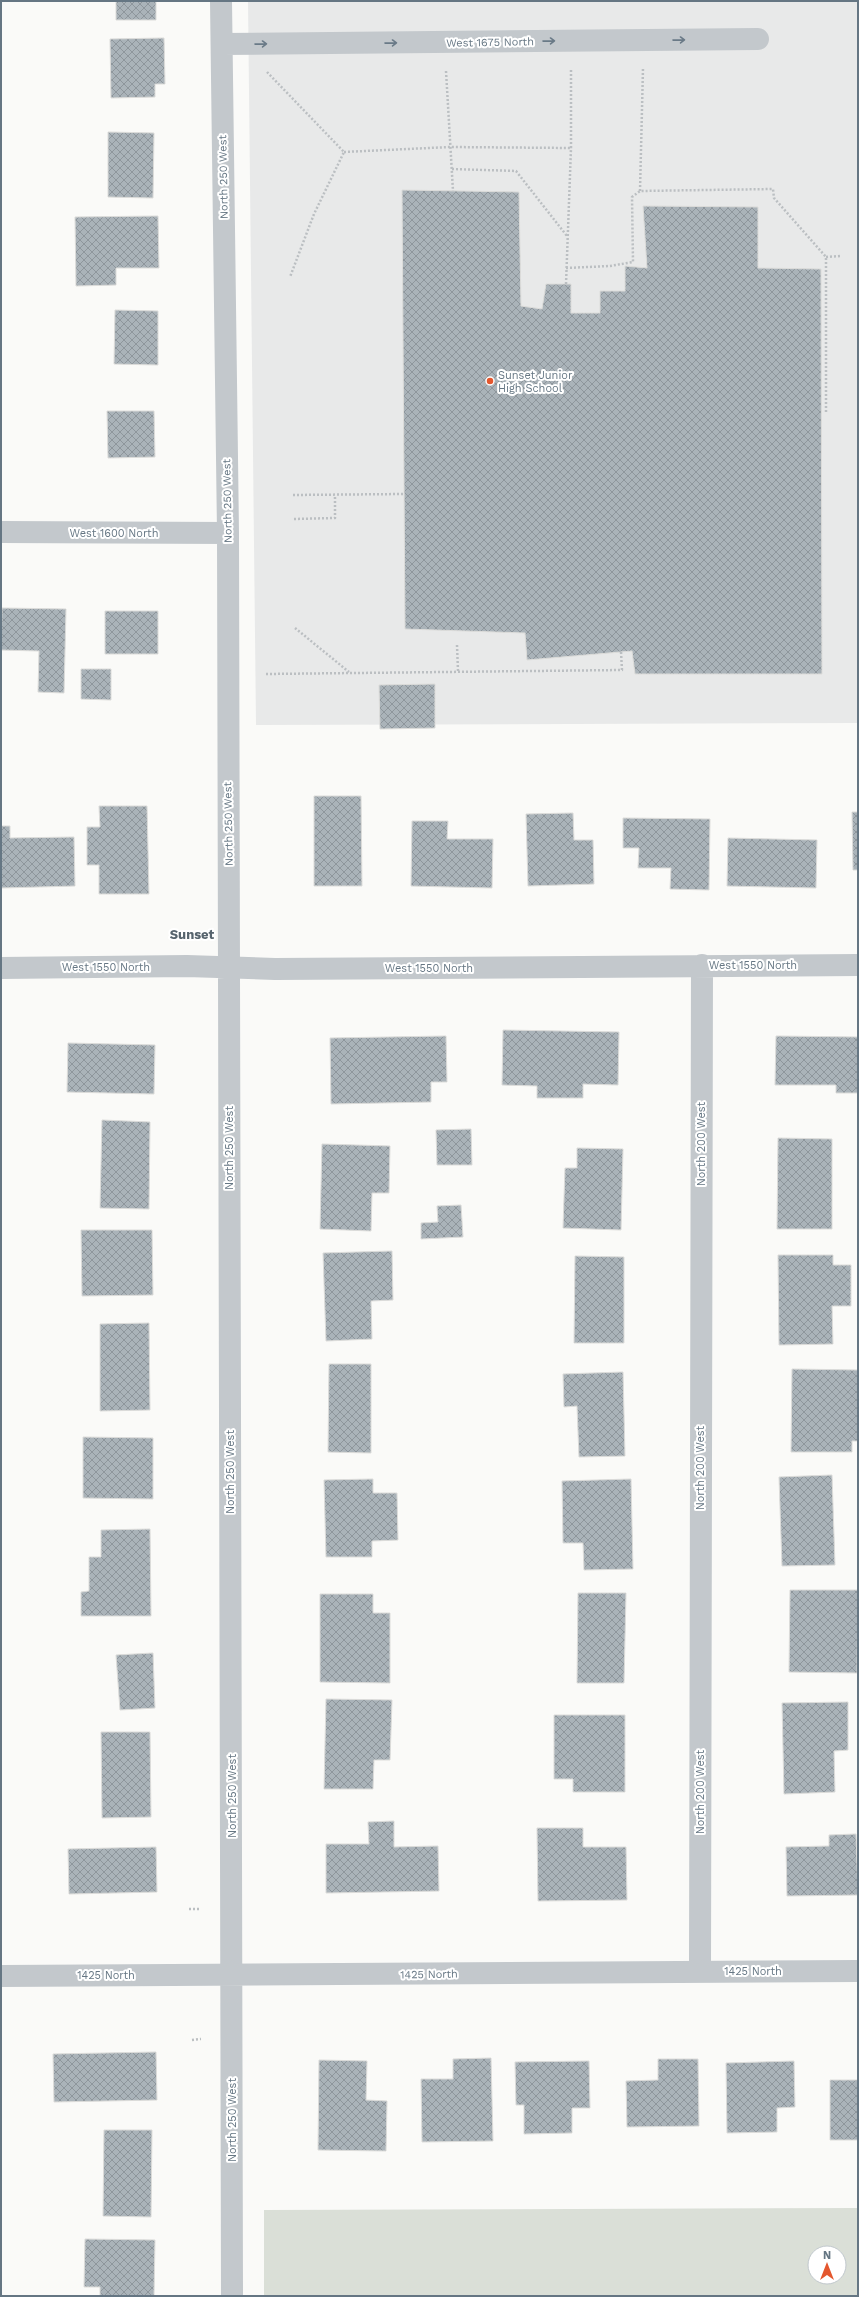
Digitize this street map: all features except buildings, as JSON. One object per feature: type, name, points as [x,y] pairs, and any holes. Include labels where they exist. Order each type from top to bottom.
[{"type":"street","name":"North 250 West","points":[[221,1],[228,533],[232,2296]]},
{"type":"street","name":"West 1675 North","points":[[222,44],[758,39]]},
{"type":"street","name":"West 1600 North","points":[[1,532],[228,533]]},
{"type":"street","name":"North 200 West","points":[[700,1971],[702,965]]},
{"type":"street","name":"West 1550 North","points":[[1,968],[187,966],[228,969],[858,965]]},
{"type":"street","name":"1425 North","points":[[1,1976],[232,1976],[700,1971],[858,1971]]},
{"type":"path","points":[[445,65],[453,190]]},
{"type":"path","points":[[640,191],[643,68]]},
{"type":"path","points":[[566,284],[571,148],[571,69]]},
{"type":"path","points":[[266,70],[344,152],[450,147],[571,148]]},
{"type":"path","points":[[290,277],[314,214],[344,152]]},
{"type":"path","points":[[452,169],[516,170],[567,236]]},
{"type":"path","points":[[566,268],[610,266],[633,262],[632,197],[640,191],[773,189],[774,198],[826,257],[826,413]]},
{"type":"path","points":[[826,257],[840,256]]},
{"type":"path","points":[[293,495],[404,494]]},
{"type":"path","points":[[294,519],[335,518],[335,495]]},
{"type":"path","points":[[295,628],[349,672]]},
{"type":"path","points":[[457,645],[458,671]]},
{"type":"path","points":[[266,674],[622,670],[622,652]]},
{"type":"path","points":[[189,1909],[200,1909]]},
{"type":"path","points":[[192,2040],[201,2039]]},
{"type":"shaded area","points":[[248,1],[858,1],[858,723],[256,725]]},
{"type":"shaded area","points":[[858,2208],[858,2296],[264,2296],[264,2210]]},
{"type":"place","name":"Sunset Junior High School","points":[[490,381]]},
{"type":"district","name":"Sunset","points":[[192,934]]}]
